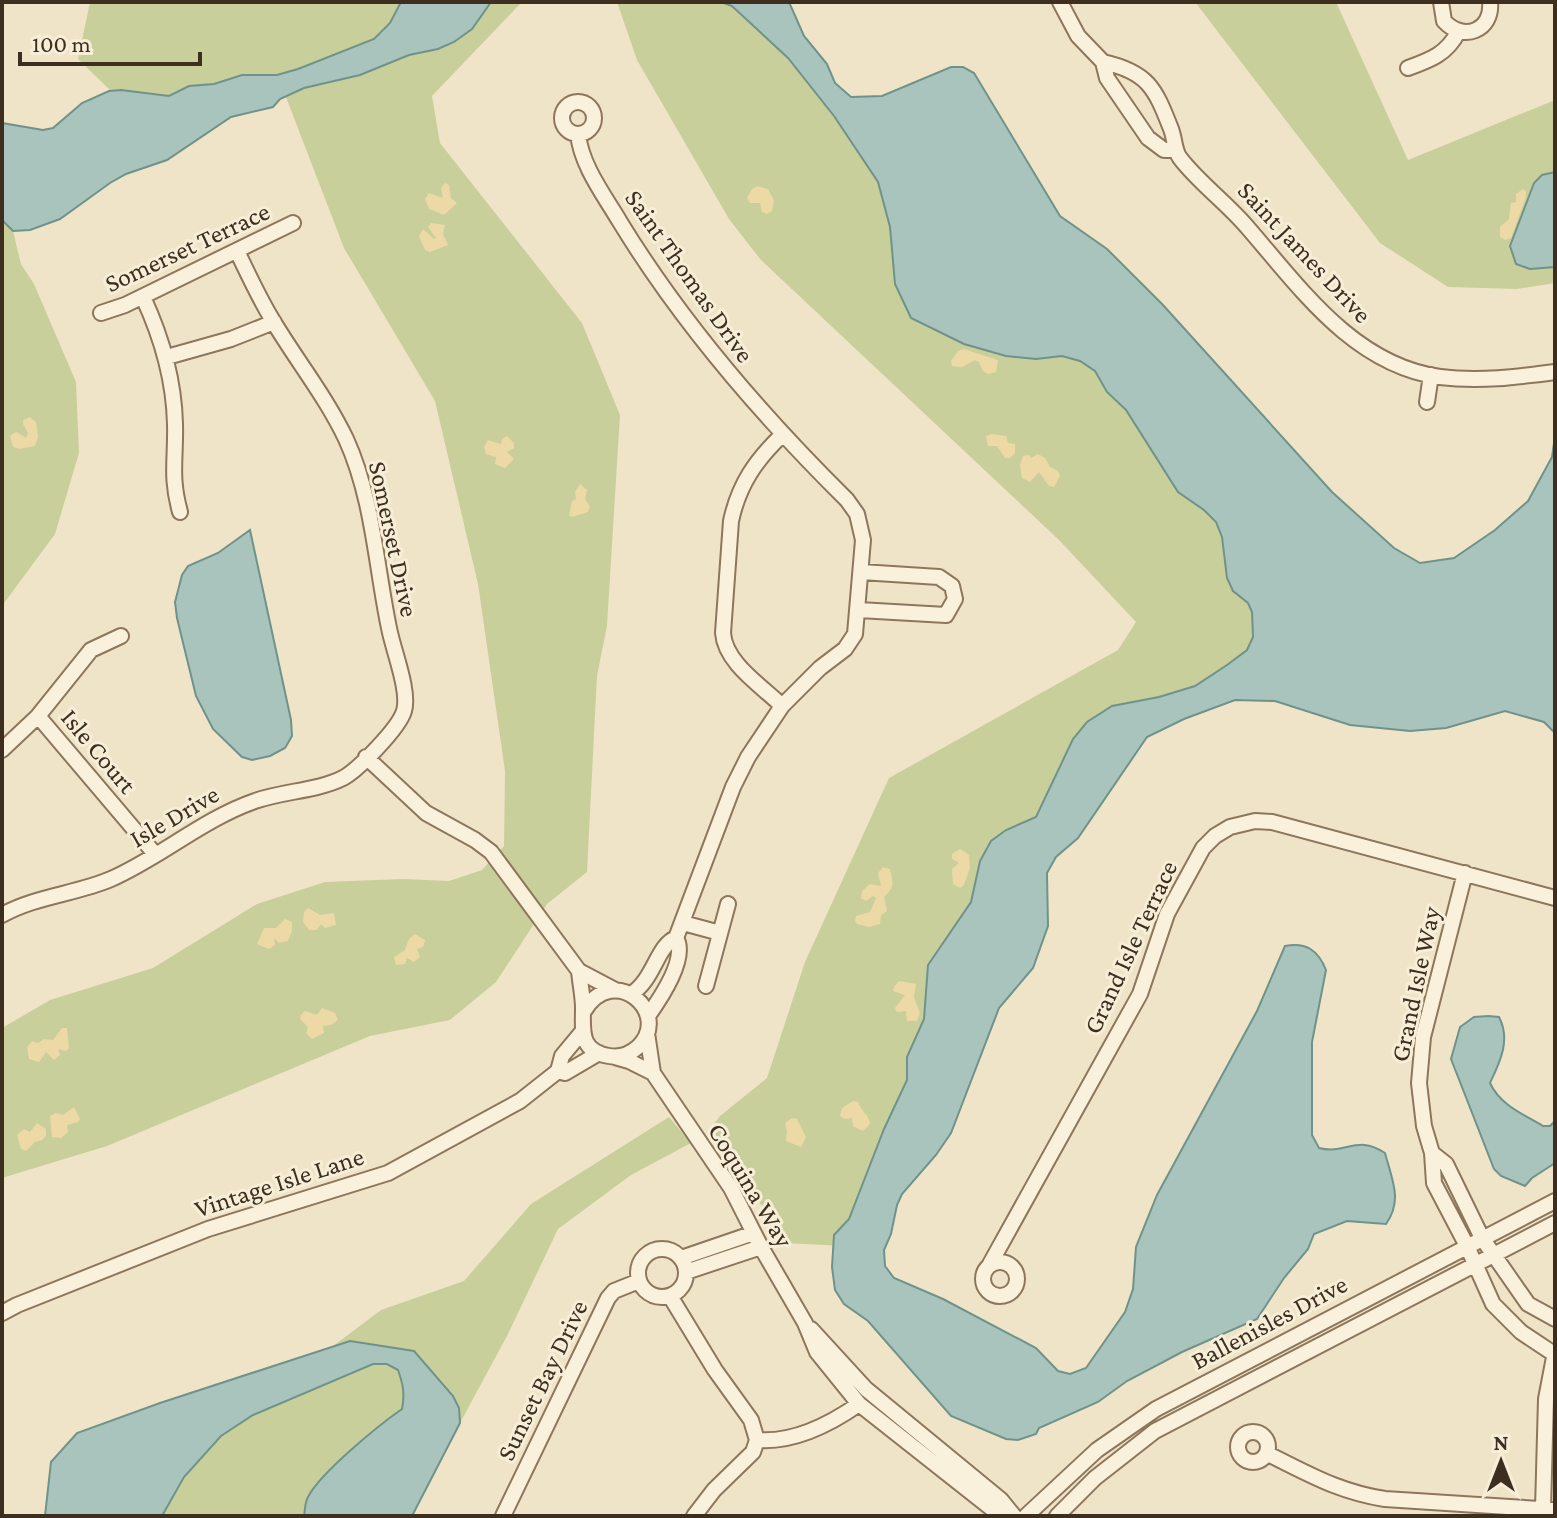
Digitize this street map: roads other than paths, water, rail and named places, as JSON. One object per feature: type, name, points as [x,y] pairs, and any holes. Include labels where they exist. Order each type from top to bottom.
[{"type":"street","name":"Saint James Drive","points":[[1060,2],[1078,36],[1103,62],[1133,71],[1148,82],[1173,133],[1180,158],[1230,207],[1338,328],[1372,354],[1404,368],[1431,375],[1487,379],[1555,372]]},
{"type":"street","points":[[1441,2],[1444,21],[1458,32],[1467,33],[1488,21],[1490,2]]},
{"type":"street","points":[[1408,68],[1441,54],[1458,32]]},
{"type":"street","name":"Saint James Drive","points":[[1103,62],[1107,78],[1148,138],[1164,150],[1176,150]]},
{"type":"street","name":"Saint Thomas Drive","points":[[578,134],[579,145],[593,176],[643,259],[705,345],[782,435],[852,507],[862,531],[858,624],[851,642],[782,706],[748,757],[733,787],[676,938],[665,944],[645,983],[631,994]]},
{"type":"street","name":"Somerset Terrace","points":[[101,313],[143,297],[293,223]]},
{"type":"street","name":"Somerset Drive","points":[[237,251],[274,322],[336,419],[360,476],[405,702],[401,719],[366,757]]},
{"type":"street","points":[[143,297],[167,357],[175,425],[173,485],[180,512]]},
{"type":"street","points":[[167,357],[231,339],[274,322]]},
{"type":"street","points":[[1427,402],[1431,375]]},
{"type":"street","points":[[782,435],[750,469],[735,503],[723,641],[731,656],[782,706]]},
{"type":"street","points":[[859,610],[946,615],[955,599],[952,586],[939,577],[861,572]]},
{"type":"street","points":[[2,750],[38,716],[91,650],[121,636]]},
{"type":"street","name":"Isle Court","points":[[38,716],[155,854]]},
{"type":"street","points":[[366,757],[426,813],[491,852],[579,971],[639,1000],[648,1016],[647,1033],[635,1050],[614,1057]]},
{"type":"street","name":"Isle Drive","points":[[2,915],[28,904],[97,885],[239,807],[339,780],[366,757]]},
{"type":"street","name":"Grand Isle Terrace","points":[[990,1264],[1140,994],[1167,914],[1199,856],[1215,836],[1238,824],[1272,822],[1555,898]]},
{"type":"street","name":"Grand Isle Way","points":[[1465,873],[1420,1055],[1421,1108],[1432,1153],[1434,1183],[1493,1304],[1521,1332],[1554,1353]]},
{"type":"street","points":[[706,986],[728,904]]},
{"type":"street","points":[[683,923],[720,933]]},
{"type":"street","name":"Saint Thomas Drive","points":[[648,1016],[672,975],[680,949],[676,938]]},
{"type":"street","points":[[660,956],[676,961]]},
{"type":"street","points":[[579,971],[584,1011],[582,1032],[591,1048],[653,1073]]},
{"type":"street","points":[[584,1011],[596,996],[615,990]]},
{"type":"street","name":"Vintage Isle Lane","points":[[2,1313],[208,1229],[388,1173],[520,1101],[558,1071],[562,1056],[582,1032]]},
{"type":"street","name":"Coquina Way","points":[[647,1033],[653,1073],[731,1188],[805,1323],[817,1352],[859,1404],[1001,1516]]},
{"type":"street","name":"Vintage Isle Lane","points":[[558,1071],[565,1073],[599,1053]]},
{"type":"street","name":"Grand Isle Way","points":[[1432,1153],[1446,1164],[1482,1238],[1528,1304],[1555,1319]]},
{"type":"street","name":"Ballenisles Drive","points":[[1026,1516],[1097,1450],[1156,1409],[1555,1201]]},
{"type":"street","name":"Ballenisles Drive","points":[[1057,1516],[1095,1478],[1155,1431],[1555,1223]]},
{"type":"street","name":"Sunset Bay Drive","points":[[503,1516],[608,1298],[614,1291],[639,1281],[641,1261],[653,1251],[668,1250],[684,1265],[757,1240]]},
{"type":"street","points":[[639,1281],[653,1296],[670,1296],[682,1287],[684,1265]]},
{"type":"street","points":[[670,1296],[715,1370],[751,1420],[757,1440],[753,1452],[714,1490],[694,1516]]},
{"type":"street","name":"Coquina Way","points":[[805,1323],[866,1389],[1001,1500],[1014,1516]]},
{"type":"street","points":[[1268,1454],[1319,1481],[1359,1496],[1549,1510],[1546,1399],[1554,1353]]},
{"type":"street","points":[[757,1440],[784,1441],[832,1421],[859,1404]]},
{"type":"water","points":[[401,2],[491,2],[472,29],[454,42],[409,55],[360,75],[304,88],[280,99],[273,107],[231,117],[167,160],[110,183],[60,219],[30,230],[13,231],[2,220],[2,123],[43,130],[53,128],[82,103],[109,91],[169,96],[189,86],[214,84],[242,75],[277,75],[298,69],[374,39],[390,23]]},
{"type":"water","points":[[721,2],[789,2],[804,36],[827,64],[835,83],[851,97],[882,96],[951,67],[963,67],[974,73],[1060,216],[1107,249],[1163,305],[1332,492],[1394,548],[1420,563],[1454,558],[1495,530],[1528,501],[1552,457],[1555,436],[1555,733],[1544,722],[1505,711],[1446,728],[1410,731],[1350,725],[1275,701],[1235,700],[1147,737],[1078,838],[1056,857],[1047,873],[1048,926],[1033,968],[999,1008],[951,1133],[902,1194],[897,1205],[884,1250],[885,1266],[894,1278],[943,1299],[1036,1348],[1058,1371],[1070,1374],[1086,1368],[1125,1312],[1133,1289],[1136,1247],[1157,1195],[1257,1011],[1285,946],[1299,945],[1310,949],[1326,970],[1312,1042],[1312,1135],[1319,1148],[1367,1145],[1385,1153],[1395,1198],[1386,1224],[1347,1221],[1314,1234],[1308,1249],[1257,1319],[1182,1352],[1127,1381],[1098,1402],[1018,1440],[1006,1439],[951,1416],[868,1321],[844,1304],[835,1290],[832,1267],[834,1235],[849,1219],[907,1080],[907,1057],[924,1019],[928,965],[971,902],[980,861],[991,841],[1006,830],[1036,817],[1073,739],[1087,722],[1112,706],[1195,686],[1227,665],[1247,650],[1253,637],[1252,612],[1248,603],[1233,591],[1227,578],[1222,537],[1216,522],[1178,492],[1126,410],[1107,392],[1095,371],[1080,361],[1062,356],[1036,359],[1006,356],[964,344],[911,318],[895,284],[890,227],[878,182],[834,116],[788,58],[732,6]]},
{"type":"water","points":[[1555,172],[1555,267],[1530,269],[1516,264],[1510,246],[1534,183],[1542,175]]},
{"type":"water","points":[[250,530],[292,736],[285,748],[252,760],[242,757],[213,729],[196,696],[175,602],[182,575],[188,566],[218,553]]},
{"type":"water","points":[[1474,1017],[1499,1017],[1504,1034],[1500,1059],[1490,1083],[1494,1091],[1513,1108],[1543,1126],[1550,1126],[1555,1121],[1555,1163],[1525,1186],[1501,1176],[1494,1169],[1451,1059],[1460,1027]]},
{"type":"water","points":[[350,1341],[414,1351],[453,1396],[459,1408],[460,1423],[412,1516],[304,1516],[308,1497],[325,1475],[402,1409],[403,1389],[398,1370],[387,1364],[373,1364],[253,1415],[221,1436],[184,1477],[162,1516],[45,1516],[51,1462],[77,1433]]}]
